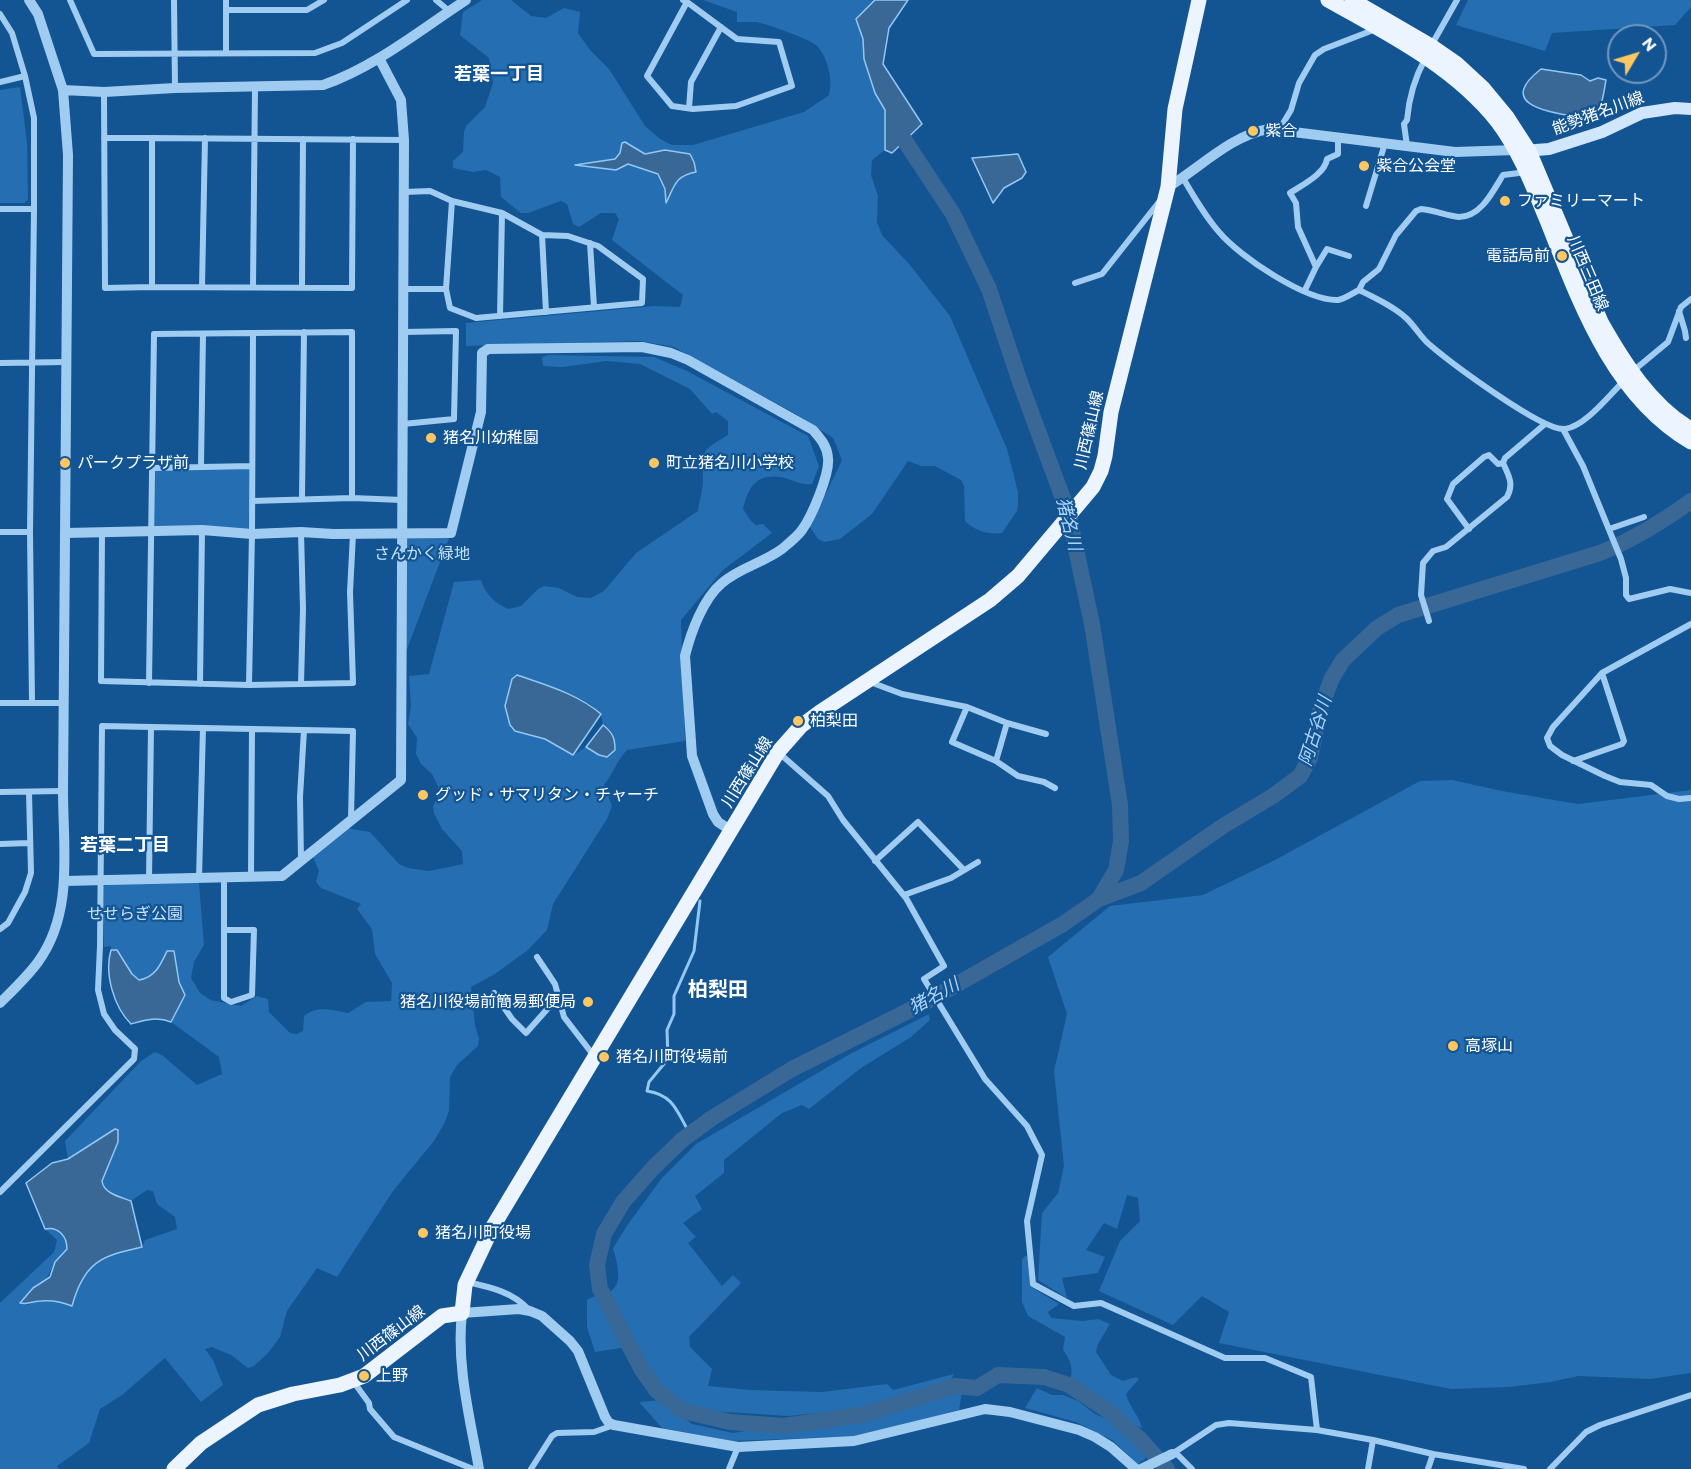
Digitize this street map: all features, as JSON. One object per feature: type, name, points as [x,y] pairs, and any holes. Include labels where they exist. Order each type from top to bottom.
[{"type":"main road","name":"川西篠山線","points":[[174,1469],[201,1443],[258,1405],[293,1394],[340,1385],[364,1376],[442,1316],[462,1313],[466,1282],[492,1228],[778,752],[801,726],[990,600],[1018,576],[1093,487],[1101,471],[1111,412],[1167,191],[1176,109],[1199,0]]},
{"type":"main road","name":"川西三田線","points":[[1328,0],[1377,28],[1457,64],[1483,88],[1508,117],[1628,376],[1691,429]]},
{"type":"main road","name":"川西三田線","points":[[1352,0],[1429,52]]},
{"type":"main road","name":"能勢猪名川線","points":[[1523,151],[1549,149],[1602,132],[1642,113],[1675,108],[1691,109]]},
{"type":"main road","name":"川西三田線","points":[[1523,151],[1527,172],[1594,333],[1628,376],[1653,415],[1691,442]]},
{"type":"street","points":[[0,1003],[30,973],[53,938],[63,905],[64,881],[68,155],[63,90],[38,14],[29,0]]},
{"type":"street","points":[[70,0],[94,54],[175,55],[315,53],[342,43],[407,0]]},
{"type":"street","points":[[174,0],[176,88]]},
{"type":"street","points":[[226,0],[226,53]]},
{"type":"street","points":[[226,10],[307,10],[324,0]]},
{"type":"street","points":[[436,0],[449,11]]},
{"type":"street","points":[[63,90],[104,92],[323,85],[344,78],[379,58],[466,0]]},
{"type":"street","points":[[1407,146],[1404,124],[1407,120],[1415,77],[1457,0]]},
{"type":"street","points":[[685,1],[737,39],[779,42],[792,86],[736,106],[689,108],[672,106],[647,76],[685,1]]},
{"type":"street","points":[[0,14],[12,33],[25,76],[34,118],[30,532],[32,703]]},
{"type":"street","points":[[689,108],[691,82],[721,27]]},
{"type":"street","points":[[1279,130],[1291,110],[1299,83],[1315,55],[1323,49],[1377,28]]},
{"type":"street","points":[[64,881],[282,876],[401,780],[404,140],[401,100],[379,58]]},
{"type":"street","points":[[0,82],[25,76]]},
{"type":"street","points":[[253,286],[255,87]]},
{"type":"street","points":[[104,92],[105,288],[253,286],[352,288],[353,140]]},
{"type":"street","points":[[1075,283],[1102,274],[1167,191],[1230,144],[1253,131],[1279,130],[1455,152],[1523,151]]},
{"type":"street","points":[[1316,267],[1298,227],[1296,203],[1290,193],[1317,175],[1326,165],[1327,159],[1338,154],[1338,137]]},
{"type":"street","points":[[104,138],[404,140]]},
{"type":"street","points":[[152,138],[152,287]]},
{"type":"street","points":[[202,287],[205,138]]},
{"type":"street","points":[[302,286],[303,139]]},
{"type":"street","points":[[1366,206],[1385,143]]},
{"type":"street","points":[[1183,178],[1221,235],[1249,260],[1281,280],[1319,296],[1340,300],[1359,290],[1363,282],[1379,269],[1396,235],[1416,211],[1421,209],[1458,217],[1467,216],[1476,212],[1487,200],[1503,175],[1527,172]]},
{"type":"street","points":[[404,192],[430,192],[452,201],[502,213],[542,235],[568,236],[598,246],[643,279],[642,303],[476,318],[450,308],[446,289],[452,201]]},
{"type":"street","points":[[0,209],[34,209]]},
{"type":"street","points":[[500,316],[502,213]]},
{"type":"street","points":[[542,235],[546,312]]},
{"type":"street","points":[[590,243],[594,308]]},
{"type":"street","points":[[1305,290],[1327,249],[1349,256]]},
{"type":"street","points":[[404,289],[446,289]]},
{"type":"street","points":[[1359,290],[1407,318],[1428,344],[1491,391],[1545,424],[1563,429],[1580,424],[1628,376],[1668,342],[1679,311],[1691,299]]},
{"type":"street","points":[[1679,311],[1686,338]]},
{"type":"street","points":[[403,424],[454,419],[456,331],[404,332]]},
{"type":"street","points":[[302,498],[304,332]]},
{"type":"street","points":[[149,683],[154,334],[352,332],[352,498]]},
{"type":"street","points":[[249,685],[253,333]]},
{"type":"street","points":[[201,465],[203,334]]},
{"type":"street","points":[[66,533],[202,530],[252,534],[451,533],[481,412],[482,353],[488,349],[642,346],[688,360],[813,430],[826,445],[829,469],[802,529],[793,540],[771,556],[721,583],[695,624],[685,656],[692,756],[713,814],[718,822],[732,831]]},
{"type":"street","points":[[0,363],[67,362]]},
{"type":"street","points":[[1429,621],[1421,595],[1424,563],[1432,551],[1446,547],[1507,498],[1511,490],[1511,483],[1503,463],[1505,458],[1545,424]]},
{"type":"street","points":[[1563,429],[1582,466],[1621,559],[1626,578],[1626,595],[1629,598],[1670,589],[1691,593]]},
{"type":"street","points":[[1469,529],[1446,499],[1453,484],[1484,457],[1489,455],[1498,464],[1503,463]]},
{"type":"street","points":[[152,468],[201,465],[252,466]]},
{"type":"street","points":[[252,501],[302,498],[402,500]]},
{"type":"street","points":[[1610,532],[1644,517]]},
{"type":"street","points":[[200,684],[202,530]]},
{"type":"street","points":[[0,532],[30,532]]},
{"type":"street","points":[[102,532],[101,681],[249,685],[353,683],[350,592],[353,534]]},
{"type":"street","points":[[301,532],[303,609],[301,684]]},
{"type":"street","points":[[1691,624],[1602,673],[1553,727],[1547,738],[1550,746],[1573,761],[1620,782],[1651,785],[1667,796],[1680,799],[1691,798]]},
{"type":"street","points":[[1573,761],[1622,744],[1624,741],[1602,673]]},
{"type":"street","points":[[866,681],[902,694],[968,707],[1007,723],[1046,734]]},
{"type":"street","points":[[0,704],[64,703]]},
{"type":"street","points":[[968,707],[952,742],[996,761],[1018,776],[1044,782],[1055,788]]},
{"type":"street","points":[[996,761],[1007,723]]},
{"type":"street","points":[[0,1192],[134,1059],[135,1049],[115,1030],[104,1014],[98,990],[102,726],[353,731],[351,820]]},
{"type":"street","points":[[148,879],[151,727]]},
{"type":"street","points":[[199,878],[202,728]]},
{"type":"street","points":[[251,877],[252,729]]},
{"type":"street","points":[[301,861],[300,797],[304,730]]},
{"type":"street","points":[[778,752],[828,796],[843,820],[904,895],[944,966],[924,979],[985,1079],[1027,1126],[1042,1155],[1027,1221],[1034,1284],[1074,1306],[1101,1303],[1225,1358],[1265,1358],[1311,1377],[1317,1430]]},
{"type":"street","points":[[0,792],[63,791]]},
{"type":"street","points":[[0,929],[8,922],[25,892],[31,873],[29,792]]},
{"type":"street","points":[[875,861],[918,822],[964,870]]},
{"type":"street","points":[[0,844],[29,843]]},
{"type":"street","points":[[904,895],[951,878],[978,862]]},
{"type":"street","points":[[224,877],[224,998],[231,1002],[252,995],[254,930],[225,930]]},
{"type":"street","points":[[537,957],[555,984],[564,1017],[596,1058]]},
{"type":"street","points":[[494,993],[512,1019],[526,1033],[550,1006],[559,1002]]},
{"type":"street","points":[[466,1282],[488,1286],[512,1295],[530,1311]]},
{"type":"street","points":[[479,1469],[463,1383],[460,1334],[462,1313],[519,1309],[542,1316],[578,1351],[609,1423],[738,1447],[854,1441],[985,1409],[1021,1414],[1079,1430],[1111,1447],[1140,1469],[1173,1453],[1216,1425],[1228,1423],[1317,1430],[1433,1454],[1524,1469]]},
{"type":"street","points":[[352,1380],[369,1403],[370,1409],[394,1437],[472,1469]]},
{"type":"street","points":[[1550,1469],[1586,1432],[1600,1425],[1691,1395]]},
{"type":"street","points":[[531,1469],[552,1436],[557,1433],[594,1432],[614,1425]]},
{"type":"street","points":[[1368,1469],[1373,1440]]},
{"type":"street","points":[[729,1469],[738,1447]]},
{"type":"street","points":[[1173,1453],[1192,1469]]},
{"type":"street","points":[[1428,1469],[1433,1454]]},
{"type":"green space","points":[[482,0],[511,0],[531,16],[546,18],[564,8],[580,12],[578,33],[590,50],[609,69],[645,126],[660,139],[672,145],[693,145],[804,112],[829,95],[830,89],[827,63],[821,51],[813,43],[761,23],[737,22],[737,12],[703,0],[875,0],[856,20],[863,39],[864,59],[875,93],[885,110],[885,150],[872,160],[871,175],[878,196],[877,222],[882,235],[910,265],[950,316],[1007,449],[1018,492],[1018,505],[1017,511],[1002,533],[982,532],[965,521],[964,486],[961,480],[935,466],[921,466],[908,461],[872,514],[840,539],[824,542],[818,539],[810,527],[842,460],[833,438],[794,413],[674,347],[640,341],[466,346],[466,323],[655,306],[680,307],[683,295],[612,240],[619,219],[615,213],[601,213],[579,227],[573,224],[567,204],[561,201],[528,213],[521,213],[501,197],[500,177],[486,170],[473,172],[453,168],[453,161],[463,152],[464,131],[485,107],[493,83],[489,58],[460,35],[463,12]],"holes":[[[625,142],[645,154],[665,150],[690,154],[694,162],[678,179],[666,201],[665,189],[658,174],[628,164],[616,170],[577,165],[615,159],[620,153],[622,143]]]},
{"type":"green space","points":[[1468,0],[1691,0],[1691,7],[1675,25],[1607,24],[1607,29],[1552,33],[1545,51],[1456,25]]},
{"type":"green space","points":[[20,87],[27,142],[28,200],[24,203],[0,203],[0,90]]},
{"type":"green space","name":"せせらぎ公園","points":[[549,355],[654,357],[687,371],[808,436],[819,466],[812,484],[771,477],[758,481],[750,489],[743,509],[751,521],[756,525],[763,524],[772,533],[723,570],[681,620],[685,741],[627,750],[604,785],[612,806],[607,819],[553,904],[547,930],[528,950],[495,974],[471,987],[475,1025],[479,1039],[478,1046],[457,1065],[450,1077],[449,1111],[444,1124],[434,1141],[393,1191],[337,1277],[317,1268],[287,1311],[280,1337],[254,1366],[248,1368],[231,1355],[212,1347],[205,1349],[213,1360],[223,1385],[201,1402],[165,1358],[122,1395],[100,1409],[89,1443],[57,1466],[59,1469],[0,1469],[0,1303],[54,1252],[57,1240],[45,1229],[54,1229],[61,1233],[67,1249],[53,1265],[47,1278],[37,1284],[27,1305],[40,1301],[59,1302],[77,1286],[94,1265],[110,1254],[142,1247],[145,1240],[177,1229],[175,1217],[157,1204],[153,1191],[147,1190],[131,1201],[105,1189],[102,1181],[118,1142],[118,1130],[115,1129],[68,1159],[65,1141],[141,1061],[155,1052],[162,1055],[197,1085],[222,1074],[219,1057],[171,1022],[185,995],[179,982],[174,951],[167,951],[160,966],[153,974],[139,980],[132,974],[117,950],[111,950],[111,946],[104,947],[103,887],[109,883],[199,883],[204,945],[194,962],[191,978],[200,993],[211,1000],[241,1006],[257,996],[268,999],[269,1012],[290,1033],[297,1034],[303,1031],[304,1016],[314,1010],[325,1009],[348,1013],[366,1002],[391,1001],[392,983],[375,954],[372,929],[357,909],[361,904],[321,888],[316,882],[319,871],[312,855],[347,828],[370,832],[399,864],[408,868],[429,871],[463,864],[462,851],[442,829],[434,813],[433,806],[439,794],[438,786],[432,774],[421,764],[416,754],[417,738],[408,724],[411,706],[409,676],[429,674],[454,582],[481,580],[491,598],[508,609],[521,606],[544,586],[559,588],[577,597],[591,598],[604,591],[636,553],[698,511],[703,484],[703,457],[712,445],[728,435],[728,421],[716,412],[712,414],[690,389],[640,364],[607,361],[562,367],[543,366],[542,357]],"holes":[[[517,675],[572,695],[599,712],[603,725],[612,732],[607,756],[599,755],[586,747],[573,755],[545,739],[515,731]]]},
{"type":"green space","points":[[252,466],[252,534],[151,531],[152,468]]},
{"type":"green space","name":"さんかく緑地","points":[[451,533],[401,665],[401,534]]},
{"type":"green space","points":[[1452,780],[1578,804],[1691,790],[1691,1373],[1650,1379],[1578,1376],[1509,1387],[1451,1389],[1219,1343],[1229,1312],[1202,1296],[1173,1325],[1099,1291],[1120,1241],[1140,1221],[1138,1198],[1127,1195],[1117,1229],[1104,1223],[1086,1250],[1105,1257],[1098,1273],[1062,1278],[1067,1298],[1038,1280],[1042,1213],[1058,1193],[1064,1166],[1054,1071],[1067,1014],[1048,957],[1110,906],[1203,895],[1275,860],[1420,781]]},
{"type":"green space","points":[[929,1014],[930,1020],[911,1037],[861,1068],[809,1109],[802,1105],[782,1113],[724,1160],[724,1173],[695,1196],[702,1209],[683,1223],[696,1237],[688,1243],[722,1286],[733,1275],[741,1283],[689,1337],[690,1347],[712,1369],[708,1386],[822,1392],[887,1384],[893,1390],[954,1374],[951,1380],[868,1408],[788,1416],[694,1410],[658,1387],[633,1346],[595,1352],[587,1327],[587,1300],[614,1289],[618,1272],[613,1248],[662,1178],[696,1144],[850,1054]]},
{"type":"green space","points":[[1025,1256],[1029,1257],[1031,1287],[1059,1304],[1048,1312],[1051,1318],[1083,1321],[1098,1319],[1110,1324],[1096,1352],[1111,1375],[1123,1381],[1136,1377],[1139,1379],[1126,1394],[1142,1428],[1129,1423],[1100,1397],[1088,1395],[1070,1383],[1071,1365],[1063,1350],[1065,1337],[1028,1316],[1022,1302],[1022,1259]]},
{"type":"green space","points":[[1037,1388],[1052,1395],[1063,1395],[1078,1401],[1095,1414],[1118,1424],[1145,1453],[1145,1459],[1138,1464],[1112,1440],[1076,1422],[1025,1408]]},
{"type":"green space","points":[[962,1392],[959,1410],[862,1436],[732,1441],[662,1428],[639,1402],[661,1400],[692,1424],[733,1433],[758,1429],[794,1431],[875,1418]]},
{"type":"shaded area","points":[[875,0],[908,0],[889,28],[883,64],[922,124],[892,153],[885,150],[885,110],[875,93],[864,59],[863,39],[856,19]]},
{"type":"shaded area","points":[[1541,69],[1581,75],[1590,81],[1598,78],[1606,80],[1601,103],[1596,113],[1586,119],[1547,111],[1526,100],[1523,92],[1527,82]]},
{"type":"shaded area","points":[[625,142],[645,154],[665,150],[690,154],[696,172],[680,179],[666,203],[665,189],[658,174],[628,164],[616,170],[575,165],[615,159],[620,153],[622,143]]},
{"type":"shaded area","points":[[1018,154],[1026,172],[1022,178],[1004,188],[993,203],[972,158]]},
{"type":"shaded area","points":[[517,675],[572,696],[601,714],[573,755],[545,739],[515,731],[510,725],[505,706],[512,679]]},
{"type":"shaded area","points":[[603,725],[611,733],[615,742],[615,750],[607,757],[586,747]]},
{"type":"shaded area","points":[[111,950],[117,950],[132,974],[139,980],[153,973],[167,951],[174,951],[179,982],[185,995],[171,1022],[156,1019],[131,1024],[125,1017],[112,990],[109,969]]},
{"type":"shaded area","points":[[115,1129],[118,1130],[118,1142],[102,1181],[109,1192],[131,1201],[142,1247],[115,1254],[96,1263],[82,1279],[72,1306],[49,1301],[20,1303],[33,1288],[50,1277],[55,1262],[67,1249],[61,1233],[50,1228],[45,1229],[26,1183],[52,1163],[68,1159]]},
{"type":"waterway","name":"猪名川","points":[[895,123],[953,214],[989,289],[1021,385],[1068,512],[1092,624],[1120,805],[1121,841],[1116,870],[1099,899],[1063,924],[924,1003],[792,1069],[712,1118],[682,1140],[623,1202],[604,1234],[597,1265],[600,1289],[642,1370],[657,1391],[683,1411],[730,1422],[784,1426],[866,1414],[954,1386],[977,1388],[998,1375],[1044,1377],[1069,1385],[1107,1410],[1140,1439],[1167,1469]]},
{"type":"waterway","name":"阿古谷川","points":[[1099,899],[1141,883],[1300,776],[1310,758],[1321,707],[1332,678],[1343,660],[1377,628],[1398,615],[1600,553],[1647,530],[1691,501]]},
{"type":"waterway","points":[[690,1134],[674,1106],[663,1096],[647,1091],[649,1082],[668,1059],[667,1030],[674,1014],[674,996],[694,951],[700,901]]},
{"type":"place","name":"紫合","points":[[1253,131]]},
{"type":"place","name":"紫合公会堂","points":[[1364,166]]},
{"type":"place","name":"ファミリーマート","points":[[1505,201]]},
{"type":"place","name":"電話局前","points":[[1562,256]]},
{"type":"place","name":"猪名川幼稚園","points":[[431,438]]},
{"type":"place","name":"パークプラザ前","points":[[65,463]]},
{"type":"place","name":"町立猪名川小学校","points":[[654,463]]},
{"type":"place","name":"柏梨田","points":[[798,721]]},
{"type":"place","name":"グッド・サマリタン・チャーチ","points":[[423,795]]},
{"type":"place","name":"猪名川役場前簡易郵便局","points":[[588,1002]]},
{"type":"place","name":"高塚山","points":[[1453,1046]]},
{"type":"place","name":"猪名川町役場前","points":[[604,1057]]},
{"type":"place","name":"猪名川町役場","points":[[423,1233]]},
{"type":"place","name":"上野","points":[[364,1376]]},
{"type":"district","name":"若葉一丁目","points":[[499,74]]},
{"type":"district","name":"若葉二丁目","points":[[125,845]]},
{"type":"district","name":"柏梨田","points":[[718,989]]}]
